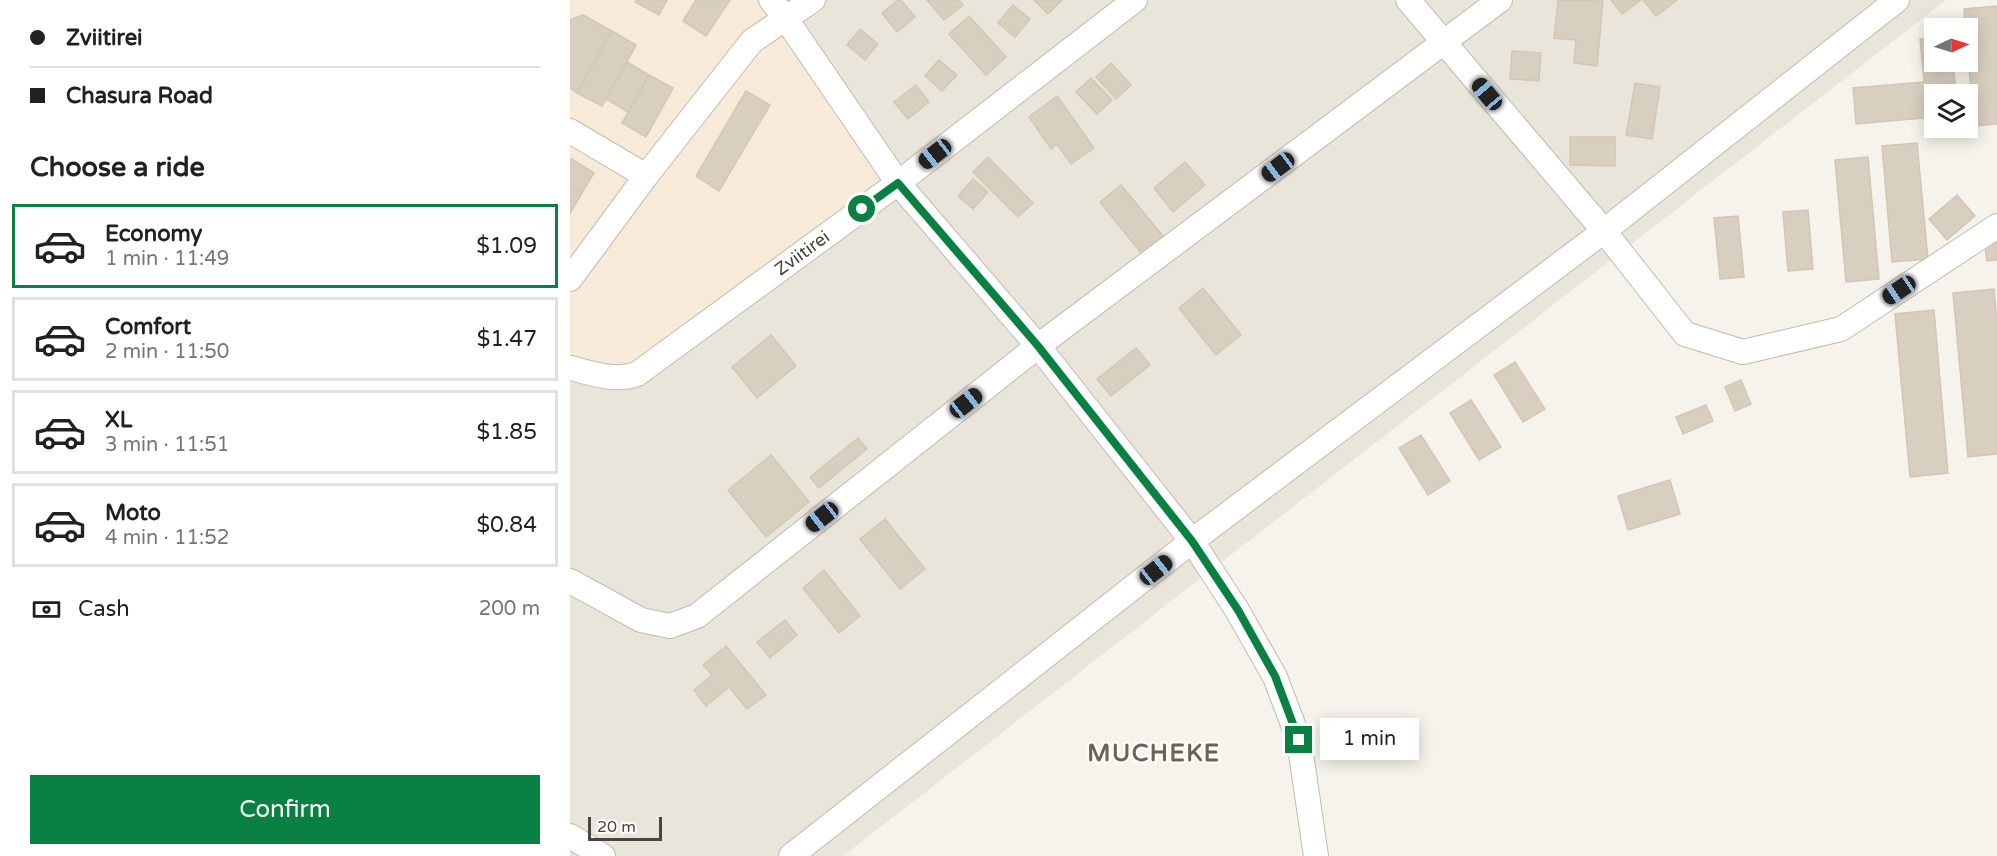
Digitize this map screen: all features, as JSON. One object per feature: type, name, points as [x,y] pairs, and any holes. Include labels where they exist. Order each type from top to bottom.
[{"type":"street","points":[[771,0],[898,183],[1038,346],[1192,541],[1238,610],[1275,676],[1299,740],[1316,856]]},
{"type":"street","points":[[570,279],[645,176],[752,40],[813,0]]},
{"type":"street","name":"Zviitirei","points":[[570,368],[614,378],[637,374],[898,183],[1135,0]]},
{"type":"street","points":[[1408,0],[1604,231],[1685,334],[1743,352],[1841,329],[1997,226]]},
{"type":"street","points":[[570,581],[641,620],[670,626],[697,616],[1038,346],[1500,0]]},
{"type":"street","points":[[792,856],[1192,541],[1604,231],[1897,0]]},
{"type":"street","points":[[570,131],[645,176]]},
{"type":"street","points":[[570,836],[603,856]]},
{"type":"shaded area","points":[[570,0],[762,0],[886,181],[625,388],[570,382]]},
{"type":"shaded area","points":[[766,0],[1946,0],[843,856],[570,856],[570,382],[625,388]]},
{"type":"building","points":[[636,0],[667,0],[659,15],[635,2]]},
{"type":"building","points":[[696,0],[730,0],[706,36],[683,21]]},
{"type":"building","points":[[901,0],[915,17],[897,32],[882,13]]},
{"type":"building","points":[[927,0],[959,0],[963,5],[944,20]]},
{"type":"building","points":[[1034,0],[1062,0],[1048,14]]},
{"type":"building","points":[[1558,0],[1603,1],[1597,66],[1574,63],[1576,40],[1554,38]]},
{"type":"building","points":[[1611,0],[1641,0],[1622,14]]},
{"type":"building","points":[[1643,0],[1677,0],[1656,16]]},
{"type":"building","points":[[1013,5],[1030,19],[1015,37],[998,23]]},
{"type":"building","points":[[1997,6],[1997,124],[1978,126],[1978,84],[1970,84],[1969,72],[1978,72],[1978,18],[1964,18],[1964,9]]},
{"type":"building","points":[[583,15],[612,31],[577,93],[570,88],[570,20]]},
{"type":"building","points":[[969,16],[1006,57],[986,75],[949,34]]},
{"type":"building","points":[[860,29],[878,44],[865,60],[847,45]]},
{"type":"building","points":[[612,31],[636,45],[602,106],[577,93]]},
{"type":"building","points":[[1924,38],[1924,72],[1954,72],[1955,84],[1924,84],[1924,118],[1856,124],[1853,88],[1924,82],[1920,39]]},
{"type":"building","points":[[1512,51],[1541,53],[1539,81],[1510,79]]},
{"type":"building","points":[[939,60],[957,75],[942,91],[925,76]]},
{"type":"building","points":[[627,62],[649,75],[628,112],[606,99]]},
{"type":"building","points":[[1111,63],[1131,85],[1116,99],[1096,77]]},
{"type":"building","points":[[649,75],[673,88],[646,137],[622,123]]},
{"type":"building","points":[[1091,78],[1112,100],[1097,114],[1076,92]]},
{"type":"building","points":[[1635,83],[1660,87],[1652,139],[1626,135]]},
{"type":"building","points":[[916,85],[929,102],[908,119],[894,102]]},
{"type":"building","points":[[746,91],[770,105],[719,191],[696,176]]},
{"type":"building","points":[[1057,96],[1094,148],[1071,164],[1057,144],[1051,149],[1029,117]]},
{"type":"building","points":[[1570,137],[1615,137],[1615,166],[1570,165]]},
{"type":"building","points":[[1917,143],[1928,259],[1892,262],[1882,146]]},
{"type":"building","points":[[988,157],[1033,203],[1018,217],[973,172]]},
{"type":"building","points":[[1868,157],[1879,279],[1846,282],[1835,160]]},
{"type":"building","points":[[570,158],[594,173],[582,193],[570,186]]},
{"type":"building","points":[[1185,162],[1205,185],[1173,212],[1154,188]]},
{"type":"building","points":[[973,179],[988,192],[973,209],[958,196]]},
{"type":"building","points":[[1121,185],[1163,236],[1142,254],[1100,202]]},
{"type":"building","points":[[570,186],[582,193],[570,213]]},
{"type":"building","points":[[1957,195],[1975,216],[1947,240],[1929,219]]},
{"type":"building","points":[[1808,210],[1813,269],[1788,271],[1783,212]]},
{"type":"building","points":[[1738,216],[1744,277],[1720,279],[1714,218]]},
{"type":"building","points":[[1997,240],[1997,260],[1987,261],[1984,242]]},
{"type":"building","points":[[1203,288],[1241,335],[1216,355],[1179,308]]},
{"type":"building","points":[[1994,289],[1997,323],[1997,454],[1968,457],[1953,293]]},
{"type":"building","points":[[1934,310],[1948,473],[1910,477],[1895,314]]},
{"type":"building","points":[[771,335],[796,366],[757,398],[732,367]]},
{"type":"building","points":[[1136,348],[1150,365],[1111,396],[1097,379]]},
{"type":"building","points":[[1515,362],[1545,409],[1523,422],[1494,375]]},
{"type":"building","points":[[1741,380],[1751,404],[1735,411],[1725,387]]},
{"type":"building","points":[[1471,400],[1501,447],[1479,460],[1450,413]]},
{"type":"building","points":[[1706,405],[1713,421],[1683,434],[1676,417]]},
{"type":"building","points":[[1421,435],[1450,481],[1428,495],[1399,448]]},
{"type":"building","points":[[858,438],[867,449],[819,488],[810,477]]},
{"type":"building","points":[[771,455],[809,502],[766,537],[728,490]]},
{"type":"building","points":[[1670,480],[1680,514],[1628,530],[1618,496]]},
{"type":"building","points":[[885,519],[925,569],[900,589],[860,539]]},
{"type":"building","points":[[824,570],[860,616],[839,633],[803,588]]},
{"type":"building","points":[[785,620],[797,635],[770,658],[757,642]]},
{"type":"building","points":[[726,646],[766,695],[747,709],[729,687],[706,706],[694,690],[712,675],[703,665]]},
{"type":"district","name":"MUCHEKE","points":[[1154,753]]},
{"type":"route","points":[[862,209],[898,183],[1038,346],[1192,541],[1238,610],[1275,676],[1299,740]]}]
